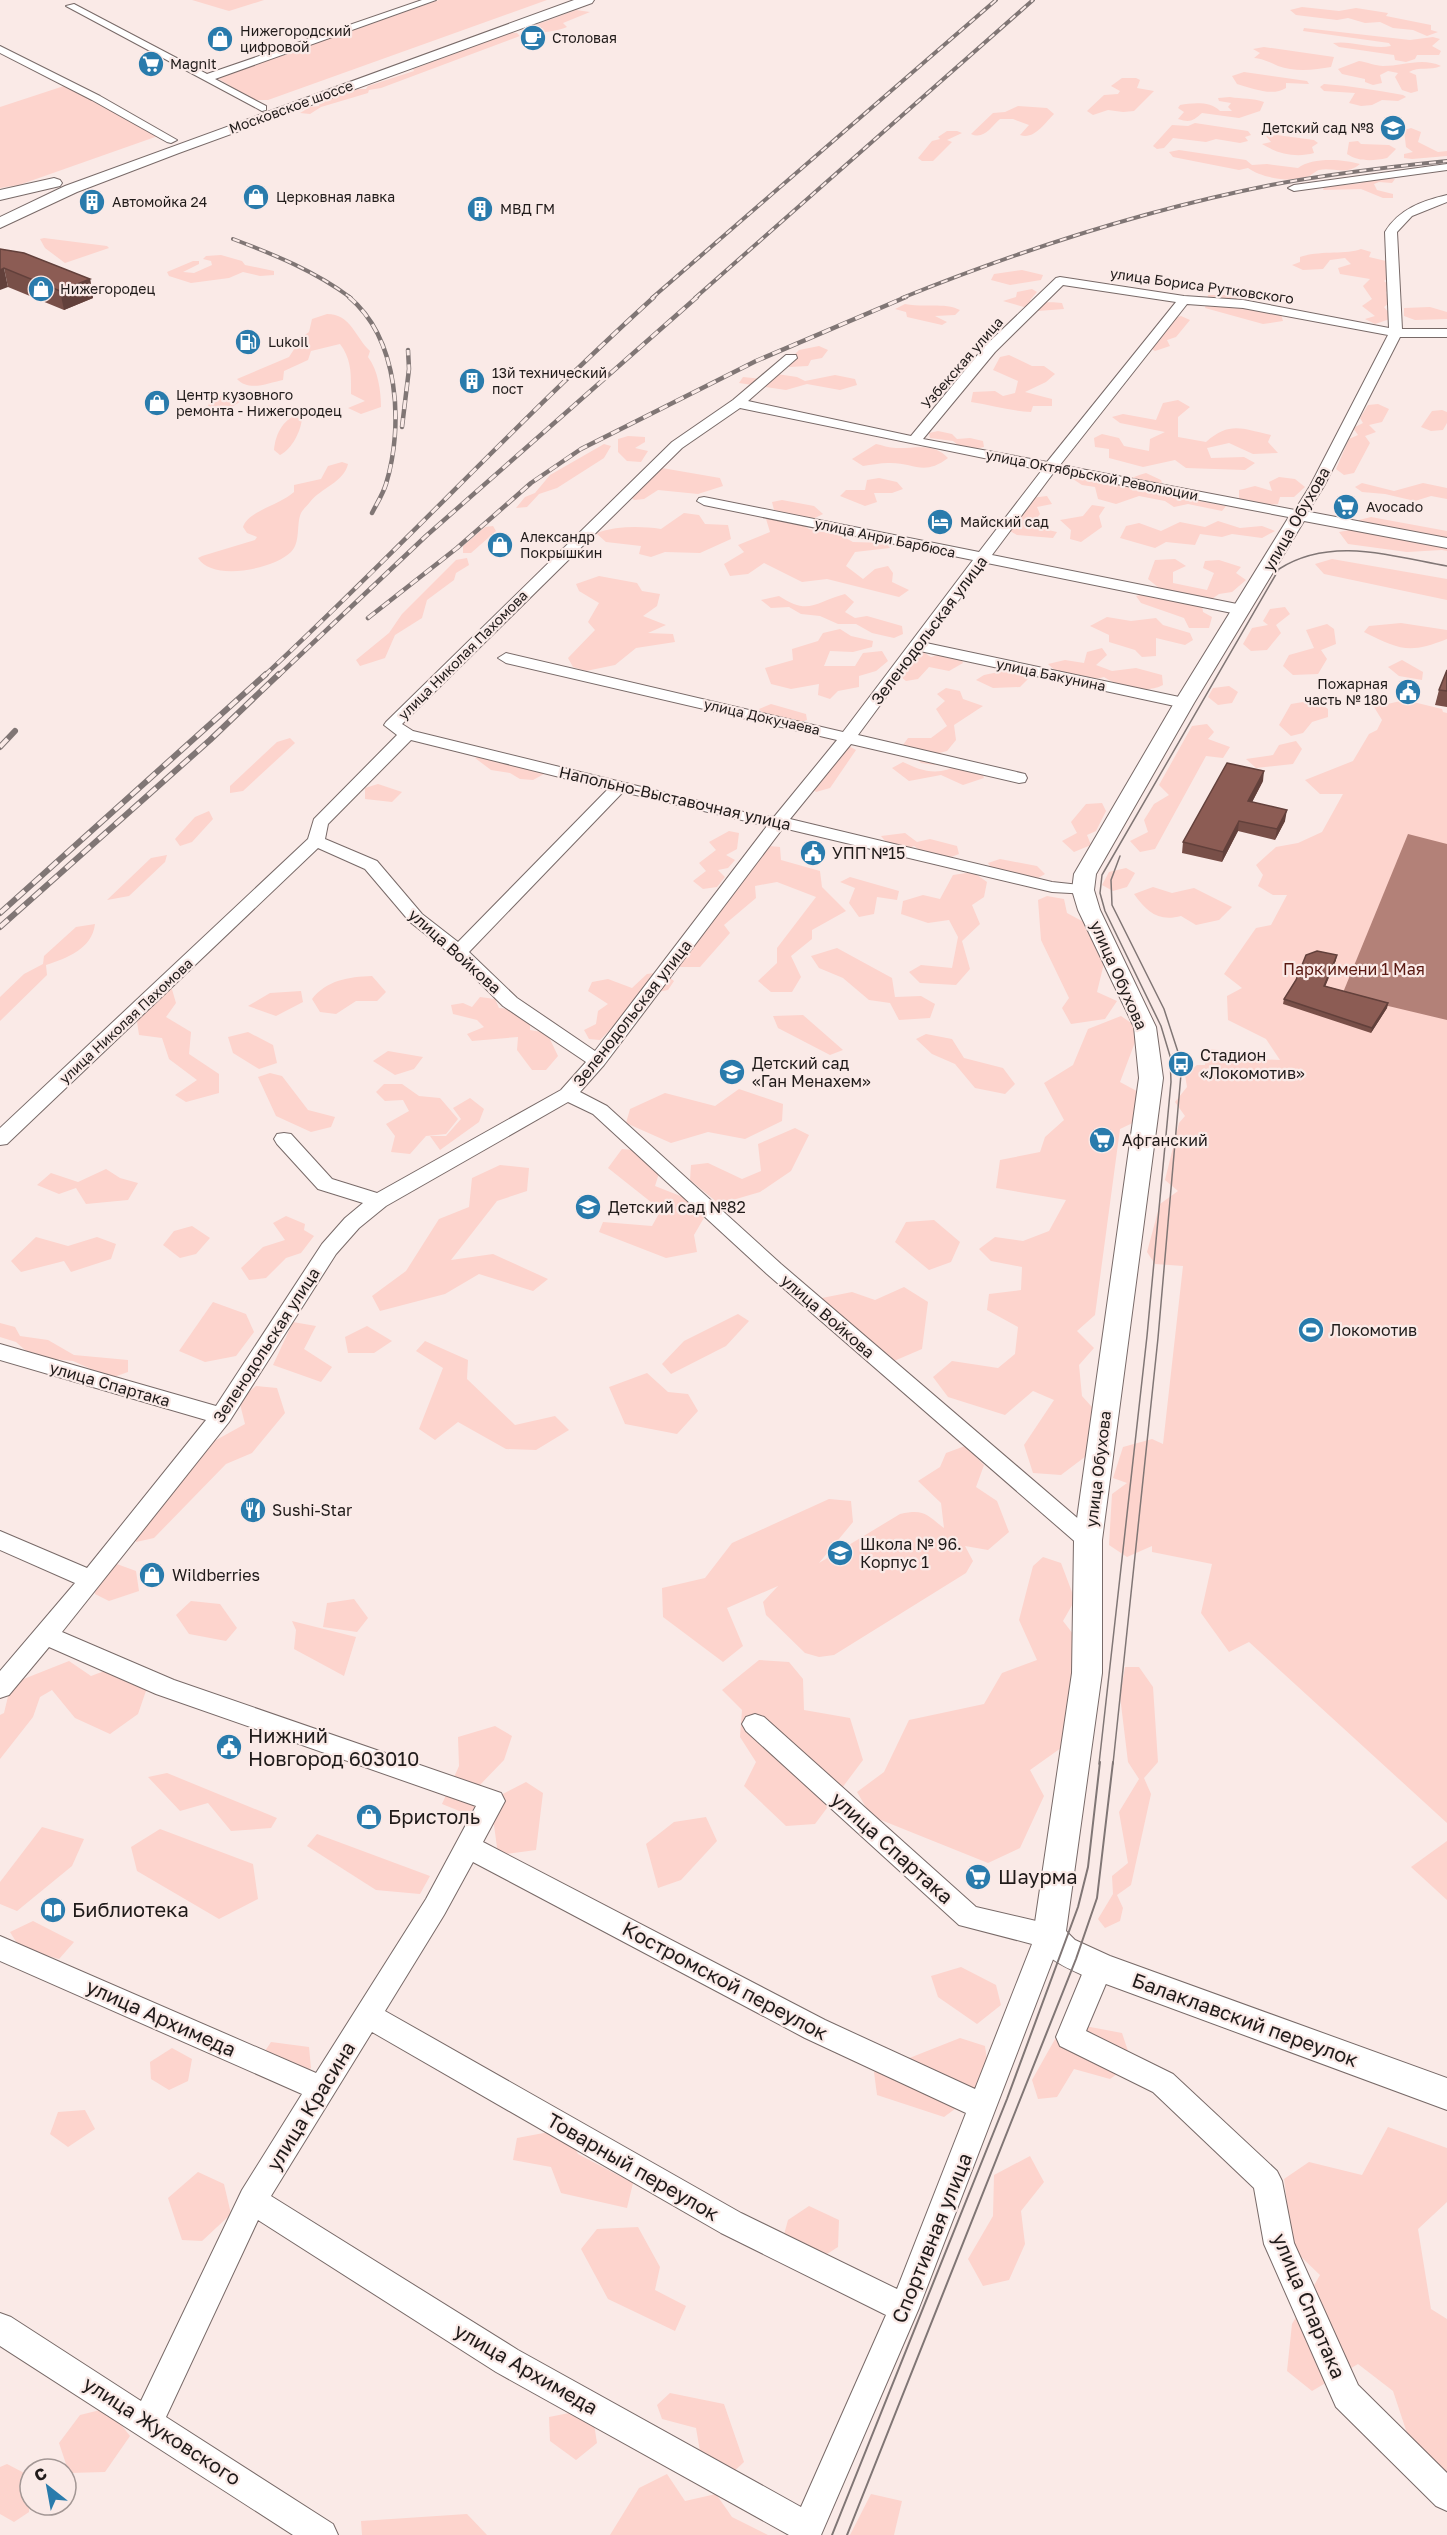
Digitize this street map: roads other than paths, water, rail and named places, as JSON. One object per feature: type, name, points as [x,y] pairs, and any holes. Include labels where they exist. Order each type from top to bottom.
[{"type":"main road","name":"Московское шоссе","points":[[0,207],[54,183],[561,0]]},
{"type":"main road","name":"Московское шоссе","points":[[0,222],[70,189],[153,157],[587,0]]},
{"type":"main road","points":[[0,195],[54,183]]},
{"type":"street","points":[[207,78],[431,0]]},
{"type":"street","points":[[71,6],[262,108]]},
{"type":"street","points":[[0,49],[96,98],[171,140]]},
{"type":"street","points":[[1294,189],[1412,170],[1447,167]]},
{"type":"street","points":[[1396,333],[1391,231],[1396,222],[1411,211],[1447,198]]},
{"type":"street","name":"улица Бориса Рутковского","points":[[1060,281],[1184,300],[1243,304],[1396,333],[1447,333]]},
{"type":"street","name":"Узбекская улица","points":[[914,441],[990,349],[1060,281]]},
{"type":"street","name":"Зеленодольская улица","points":[[0,1688],[91,1581],[221,1416],[329,1249],[351,1223],[379,1201],[568,1094],[597,1061],[779,822],[918,646],[1051,467],[1184,300]]},
{"type":"street","name":"улица Обухова","points":[[1049,1936],[1087,1673],[1088,1540],[1151,1078],[1145,1027],[1089,910],[1083,890],[1085,874],[1184,703],[1317,486],[1396,333]]},
{"type":"street","name":"улица Николая Пахомова","points":[[0,1139],[316,841],[320,823],[407,734],[392,725],[677,446],[738,404],[791,358]]},
{"type":"street","name":"улица Октябрьской Революции","points":[[738,404],[914,441],[1447,543]]},
{"type":"street","name":"улица Анри Барбюса","points":[[704,501],[1242,610]]},
{"type":"street","name":"улица Бакунина","points":[[918,646],[1184,703]]},
{"type":"street","name":"улица Докучаева","points":[[506,658],[1019,778]]},
{"type":"street","name":"Напольно-Выставочная улица","points":[[407,734],[760,821],[779,822],[1052,887],[1083,890]]},
{"type":"street","points":[[459,952],[619,787]]},
{"type":"street","name":"улица Войкова","points":[[316,841],[371,865],[416,918],[459,952],[510,1002],[597,1061]]},
{"type":"street","name":"улица Войкова","points":[[568,1094],[600,1110],[774,1269],[1088,1540]]},
{"type":"street","points":[[284,1139],[325,1184],[379,1201]]},
{"type":"street","name":"улица Спартака","points":[[0,1352],[221,1416]]},
{"type":"street","points":[[0,1540],[91,1581]]},
{"type":"street","name":"улица Красина","points":[[45,1635],[165,1687],[492,1801],[469,1847],[368,2015],[252,2200],[148,2421]]},
{"type":"street","name":"улица Спартака","points":[[755,1724],[968,1917],[1049,1936]]},
{"type":"street","name":"Костромской переулок","points":[[469,1847],[814,2030],[984,2107]]},
{"type":"street","name":"Балаклавский переулок","points":[[1049,1936],[1063,1950],[1099,1967],[1447,2094]]},
{"type":"street","name":"Спортивная улица","points":[[806,2531],[904,2308],[1049,1936]]},
{"type":"street","name":"улица Архимеда","points":[[0,1948],[321,2089]]},
{"type":"street","name":"улица Спартака","points":[[1099,1967],[1070,2037],[1163,2084],[1267,2181],[1279,2244],[1347,2396],[1447,2495]]},
{"type":"street","name":"Товарный переулок","points":[[368,2015],[731,2223],[904,2308]]},
{"type":"street","name":"улица Архимеда","points":[[252,2200],[507,2361],[806,2531]]},
{"type":"street","name":"улица Жуковского","points":[[0,2328],[148,2421],[322,2535]]},
{"type":"tram line","points":[[1099,1764],[1147,1336],[1171,1082],[1170,1056],[1161,1026],[1105,911],[1100,893],[1102,875],[1279,569],[1299,559],[1319,553],[1340,551],[1362,551],[1447,566]]},
{"type":"tram line","points":[[1113,1764],[1158,1338],[1181,1074],[1178,1052],[1164,1009],[1112,905],[1111,880],[1120,856]]},
{"type":"tram line","points":[[832,2535],[1007,2099],[1078,1907],[1088,1867],[1100,1762]]},
{"type":"tram line","points":[[847,2535],[1076,1959],[1097,1898],[1113,1762]]},
{"type":"railway","points":[[652,298],[996,0]]},
{"type":"railway","points":[[695,298],[1033,0]]},
{"type":"railway","points":[[902,298],[1038,248],[1177,206],[1293,181],[1447,161]]},
{"type":"railway","points":[[233,239],[309,272],[351,298]]},
{"type":"railway","points":[[349,297],[366,315],[378,336],[393,384],[395,436],[392,461],[385,488],[372,513]]},
{"type":"railway","points":[[264,676],[555,390],[654,297]]},
{"type":"railway","points":[[278,676],[426,536],[697,297]]},
{"type":"railway","points":[[368,618],[457,548],[531,483],[581,449],[756,361],[906,297]]},
{"type":"railway","points":[[402,427],[409,369],[408,350]]},
{"type":"railway","points":[[0,913],[266,674]]},
{"type":"railway","points":[[0,927],[210,740],[279,674]]},
{"type":"railway","points":[[0,747],[15,731]]},
{"type":"place","name":"Столовая","points":[[533,38]]},
{"type":"place","name":"Нижегородский цифровой","points":[[220,39]]},
{"type":"place","name":"Magnit","points":[[151,64]]},
{"type":"place","name":"Детский сад №8","points":[[1393,128]]},
{"type":"place","name":"Церковная лавка","points":[[256,197]]},
{"type":"place","name":"Автомойка 24","points":[[92,202]]},
{"type":"place","name":"МВД ГМ","points":[[480,209]]},
{"type":"place","name":"Нижегородец","points":[[41,289]]},
{"type":"place","name":"Lukoil","points":[[248,342]]},
{"type":"place","name":"13й технический пост","points":[[472,381]]},
{"type":"place","name":"Центр кузовного ремонта - Нижегородец","points":[[157,403]]},
{"type":"place","name":"Avocado","points":[[1346,507]]},
{"type":"place","name":"Майский сад","points":[[940,522]]},
{"type":"place","name":"Александр Покрышкин","points":[[500,545]]},
{"type":"place","name":"Пожарная часть № 180","points":[[1408,692]]},
{"type":"place","name":"УПП №15","points":[[813,853]]},
{"type":"place","name":"Стадион «Локомотив»","points":[[1181,1064]]},
{"type":"place","name":"Детский сад «Ган Менахем»","points":[[732,1072]]},
{"type":"place","name":"Афганский","points":[[1102,1140]]},
{"type":"place","name":"Детский сад №82","points":[[588,1207]]},
{"type":"place","name":"Локомотив","points":[[1311,1330]]},
{"type":"place","name":"Sushi-Star","points":[[253,1510]]},
{"type":"place","name":"Школа № 96. Корпус 1","points":[[840,1553]]},
{"type":"place","name":"Wildberries","points":[[152,1575]]},
{"type":"place","name":"Нижний Новгород 603010","points":[[229,1747]]},
{"type":"place","name":"Бристоль","points":[[369,1817]]},
{"type":"place","name":"Шаурма","points":[[978,1877]]},
{"type":"place","name":"Библиотека","points":[[53,1910]]},
{"type":"park label","name":"Парк имени 1 Мая","points":[[1354,969]]}]
